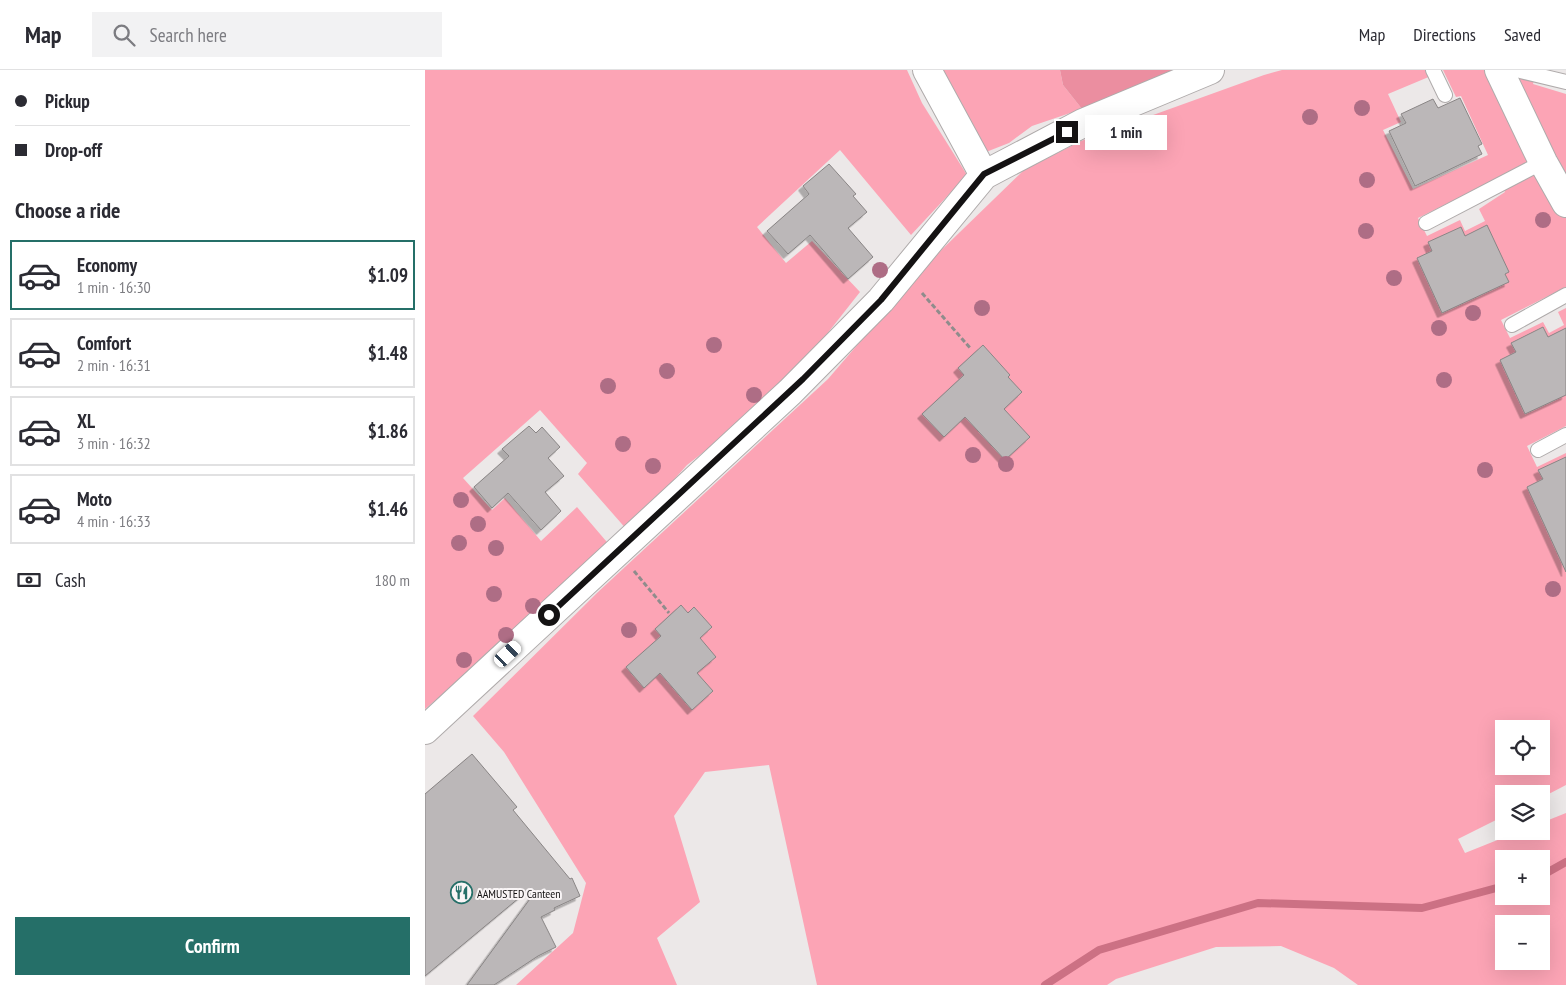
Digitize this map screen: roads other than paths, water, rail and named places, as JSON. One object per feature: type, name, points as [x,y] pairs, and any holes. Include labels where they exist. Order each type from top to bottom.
[{"type":"street","points":[[927,70],[984,174]]},
{"type":"street","points":[[425,730],[790,392],[881,300],[984,174],[1083,123],[1210,70]]},
{"type":"street","points":[[1499,70],[1543,162],[1563,192]]},
{"type":"lane","points":[[1433,70],[1445,96]]},
{"type":"lane","points":[[1516,70],[1566,82]]},
{"type":"lane","points":[[1425,223],[1543,162]]},
{"type":"lane","points":[[1512,325],[1566,295]]},
{"type":"lane","points":[[1538,450],[1566,435]]},
{"type":"waterway","points":[[1550,871],[1566,862]]},
{"type":"waterway","points":[[1045,985],[1099,950],[1258,903],[1422,908],[1495,888]]},
{"type":"place","name":"AAMUSTED Canteen","points":[[461,893]]}]
